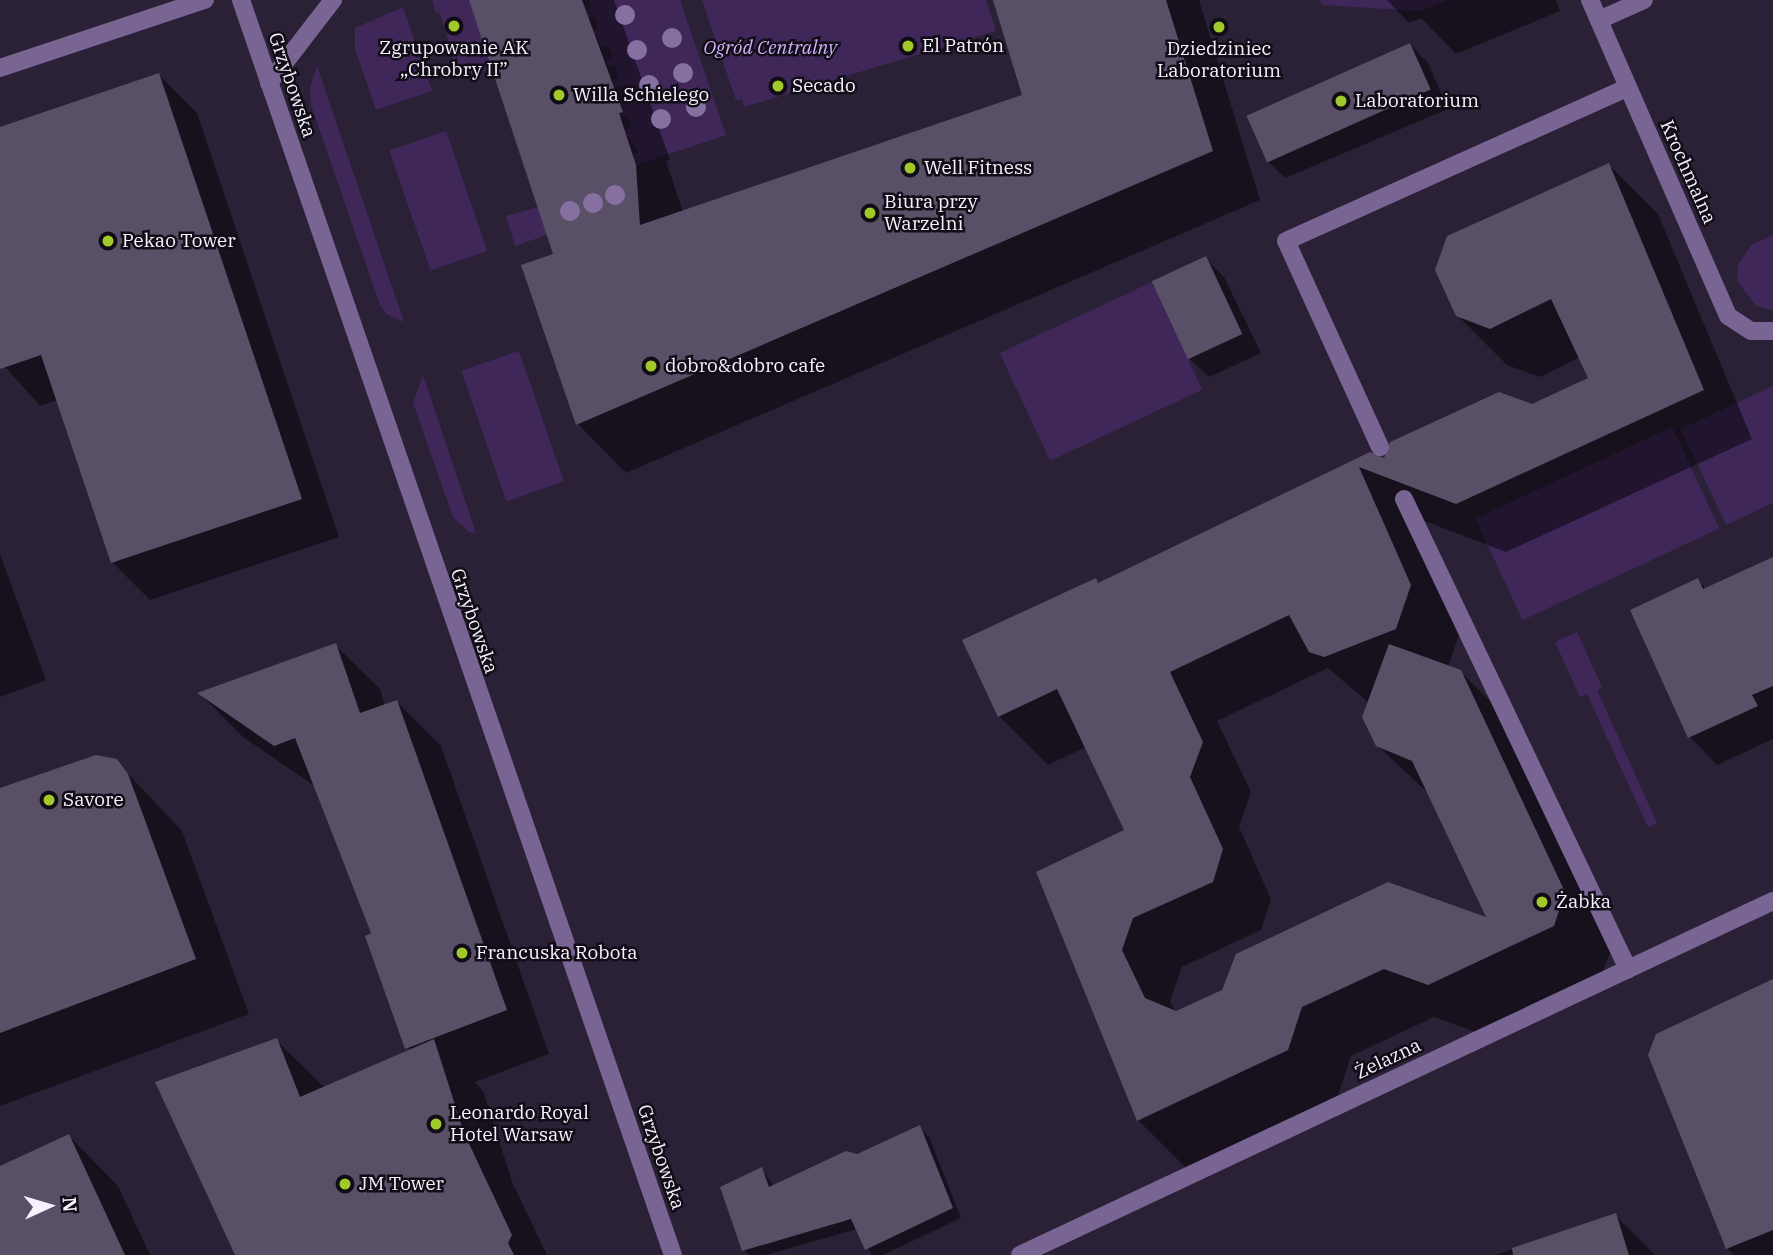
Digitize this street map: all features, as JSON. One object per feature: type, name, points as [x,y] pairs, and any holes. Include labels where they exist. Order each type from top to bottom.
[{"type":"street","points":[[0,68],[205,0]]},
{"type":"street","name":"Grzybowska","points":[[241,0],[673,1255]]},
{"type":"street","points":[[269,83],[333,0]]},
{"type":"street","name":"Krochmalna","points":[[1590,0],[1728,316],[1751,331],[1773,331]]},
{"type":"street","points":[[1599,20],[1644,0]]},
{"type":"street","points":[[1380,447],[1286,240],[1627,89]]},
{"type":"street","points":[[1404,499],[1628,969]]},
{"type":"street","name":"Żelazna","points":[[1020,1255],[1773,901]]},
{"type":"green space","points":[[432,0],[469,0],[494,67],[459,79],[440,13],[436,13]]},
{"type":"green space","points":[[589,0],[680,0],[726,135],[636,165],[632,155],[638,152],[624,130],[631,127],[627,115],[619,117],[618,113],[623,111],[619,100],[625,98],[621,86],[615,87],[613,80],[619,77],[615,65],[608,67],[606,60],[613,57],[608,45],[601,47],[597,35],[593,36],[592,31],[598,29],[594,17],[588,18],[585,11],[591,8]]},
{"type":"green space","name":"Ogród Centralny","points":[[702,0],[986,0],[996,31],[744,107],[742,99],[736,100]]},
{"type":"green space","points":[[1320,0],[1448,0],[1420,11],[1322,5]]},
{"type":"green space","points":[[403,7],[432,91],[376,110],[355,49],[355,28]]},
{"type":"green space","points":[[317,66],[404,322],[386,314],[380,305],[311,105],[310,87]]},
{"type":"green space","points":[[446,131],[487,251],[431,271],[389,151]]},
{"type":"green space","points":[[631,182],[636,204],[515,246],[506,216]]},
{"type":"green space","points":[[1773,235],[1773,310],[1756,306],[1737,281],[1738,265],[1751,245]]},
{"type":"green space","points":[[1152,282],[1202,390],[1050,461],[1000,353]]},
{"type":"green space","points":[[519,351],[564,481],[506,501],[461,371]]},
{"type":"green space","points":[[423,375],[476,533],[469,532],[453,517],[413,403]]},
{"type":"green space","points":[[1773,386],[1773,503],[1726,525],[1681,429]]},
{"type":"green space","points":[[1672,427],[1719,529],[1523,620],[1475,519]]},
{"type":"green space","points":[[1577,632],[1602,687],[1597,690],[1657,823],[1648,827],[1587,694],[1580,697],[1555,642]]},
{"type":"building","name":"Biura przy Warzelni","points":[[469,0],[582,0],[623,112],[619,113],[636,165],[640,225],[1022,95],[993,0],[1166,0],[1213,151],[576,425],[521,265],[553,254]]},
{"type":"building","name":"Laboratorium","points":[[1410,43],[1431,90],[1267,162],[1246,116]]},
{"type":"building","name":"Pekao Tower","points":[[159,73],[302,499],[111,563],[41,355],[0,369],[0,127]]},
{"type":"building","points":[[1609,163],[1704,390],[1456,504],[1359,467],[1411,585],[1396,629],[1324,657],[1309,652],[1289,615],[1170,672],[1203,742],[1190,777],[1223,849],[1213,882],[1133,918],[1122,950],[1145,998],[1176,1011],[1222,990],[1236,954],[1388,882],[1486,917],[1412,761],[1376,746],[1362,717],[1389,644],[1461,670],[1565,892],[1554,926],[1428,985],[1384,969],[1302,1007],[1288,1050],[1137,1121],[1036,872],[1124,830],[1057,689],[998,717],[962,640],[1096,578],[1098,583],[1370,452],[1384,458],[1390,442],[1499,392],[1532,404],[1588,378],[1551,299],[1490,329],[1456,316],[1435,270],[1447,236]]},
{"type":"building","points":[[1206,256],[1242,334],[1188,359],[1152,281]]},
{"type":"building","points":[[1773,557],[1773,686],[1752,695],[1758,706],[1688,738],[1630,610],[1698,578],[1703,589]]},
{"type":"building","points":[[336,643],[360,713],[397,700],[507,1010],[405,1049],[365,936],[371,933],[295,738],[274,746],[197,693]]},
{"type":"building","points":[[96,755],[117,759],[128,774],[196,959],[0,1033],[0,788]]},
{"type":"building","points":[[1773,979],[1773,1230],[1726,1249],[1648,1055],[1656,1034]]},
{"type":"building","name":"JM Tower","points":[[277,1038],[300,1097],[434,1039],[464,1133],[512,1235],[508,1243],[514,1255],[235,1255],[155,1082]]},
{"type":"building","points":[[920,1125],[953,1208],[865,1250],[851,1219],[742,1251],[720,1187],[762,1167],[769,1187],[846,1151],[857,1154]]},
{"type":"building","points":[[69,1134],[125,1255],[0,1255],[0,1166]]},
{"type":"building","points":[[1616,1213],[1629,1255],[1513,1255],[1512,1248]]},
{"type":"place","name":"Zgrupowanie AK „Chrobry II”","points":[[454,26]]},
{"type":"place","name":"Dziedziniec Laboratorium","points":[[1219,27]]},
{"type":"place","name":"El Patrón","points":[[908,46]]},
{"type":"place","name":"Secado","points":[[778,86]]},
{"type":"place","name":"Willa Schielego","points":[[559,95]]},
{"type":"place","name":"Laboratorium","points":[[1341,101]]},
{"type":"place","name":"Well Fitness","points":[[910,168]]},
{"type":"place","name":"Biura przy Warzelni","points":[[870,213]]},
{"type":"place","name":"Pekao Tower","points":[[108,241]]},
{"type":"place","name":"dobro&dobro cafe","points":[[651,366]]},
{"type":"place","name":"Savore","points":[[49,800]]},
{"type":"place","name":"Żabka","points":[[1542,902]]},
{"type":"place","name":"Francuska Robota","points":[[462,953]]},
{"type":"place","name":"Leonardo Royal Hotel Warsaw","points":[[436,1124]]},
{"type":"place","name":"JM Tower","points":[[345,1184]]}]
